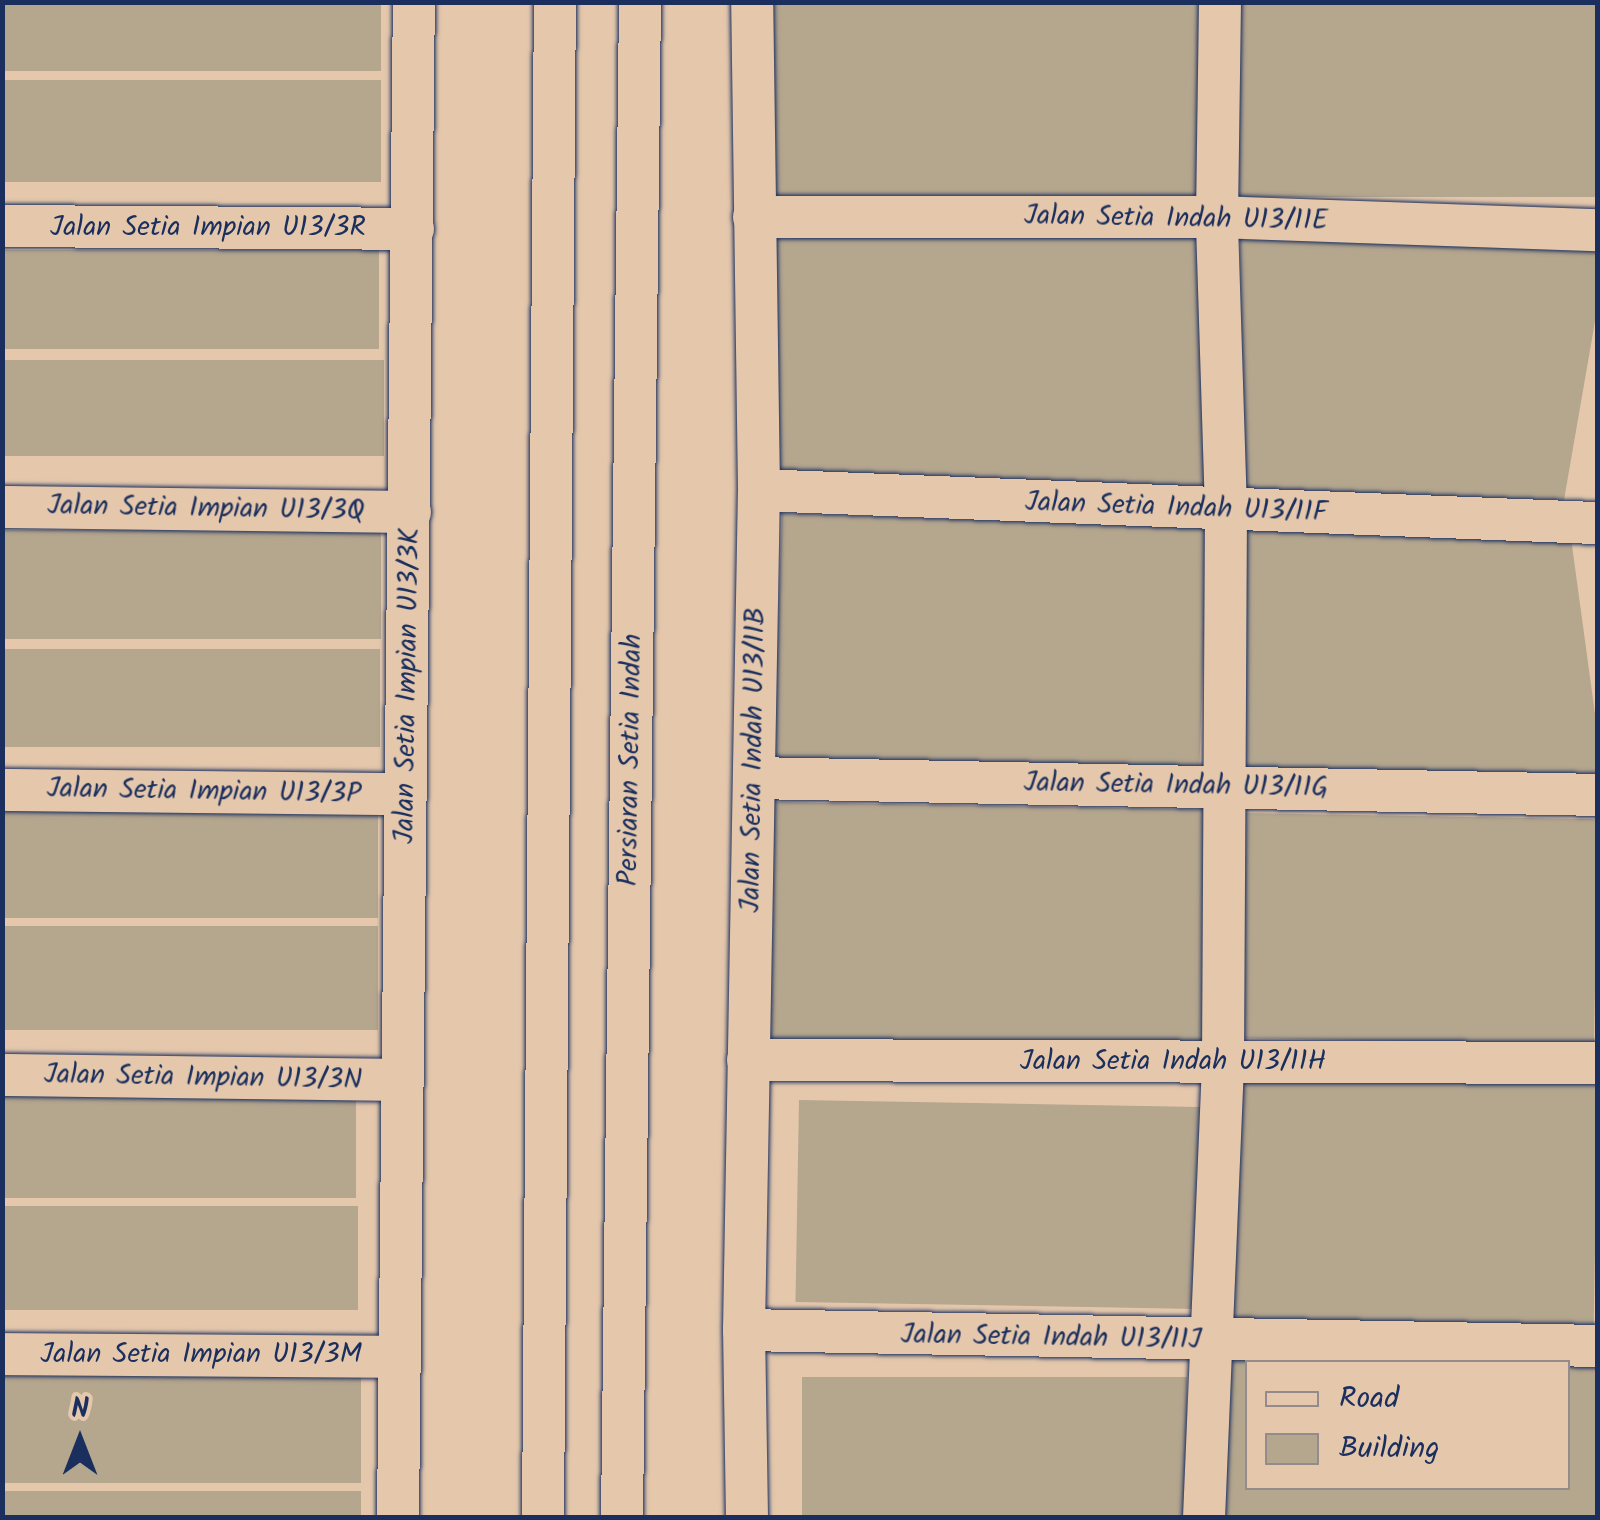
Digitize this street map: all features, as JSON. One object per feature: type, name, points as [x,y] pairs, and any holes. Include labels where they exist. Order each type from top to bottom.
[{"type":"street","points":[[542,1518],[554,2]]},
{"type":"street","name":"Persiaran Setia Indah","points":[[622,1518],[640,2]]},
{"type":"street","name":"Jalan Setia Indah U13/11B","points":[[747,1518],[744,1330],[759,490],[752,2]]},
{"type":"street","points":[[1204,1518],[1208,1342],[1223,1062],[1226,511],[1217,217],[1220,2]]},
{"type":"street","name":"Jalan Setia Impian U13/3K","points":[[398,1518],[415,8]]},
{"type":"street","name":"Jalan Setia Indah U13/11E","points":[[754,217],[1217,217],[1598,230]]},
{"type":"street","name":"Jalan Setia Impian U13/3R","points":[[2,226],[413,229]]},
{"type":"street","name":"Jalan Setia Indah U13/11F","points":[[759,490],[1596,529]]},
{"type":"street","name":"Jalan Setia Impian U13/3Q","points":[[2,506],[410,512]]},
{"type":"street","name":"Jalan Setia Indah U13/11G","points":[[754,778],[1598,795]]},
{"type":"street","name":"Jalan Setia Impian U13/3P","points":[[2,790],[406,794]]},
{"type":"street","name":"Jalan Setia Indah U13/11H","points":[[748,1060],[1598,1063]]},
{"type":"street","name":"Jalan Setia Impian U13/3N","points":[[2,1075],[403,1080]]},
{"type":"street","name":"Jalan Setia Indah U13/11J","points":[[744,1330],[1208,1342],[1598,1346]]},
{"type":"street","name":"Jalan Setia Impian U13/3M","points":[[2,1354],[400,1357]]},
{"type":"building","points":[[2,2],[381,2],[381,71],[2,71]]},
{"type":"building","points":[[771,2],[1210,2],[1210,196],[771,196]]},
{"type":"building","points":[[1238,2],[1598,2],[1598,197],[1238,197]]},
{"type":"building","points":[[2,80],[381,80],[381,182],[2,182]]},
{"type":"building","points":[[1203,231],[1208,493],[779,500],[774,238]]},
{"type":"building","points":[[1240,234],[1598,237],[1598,304],[1564,500],[1242,493]]},
{"type":"building","points":[[2,250],[379,250],[379,349],[2,349]]},
{"type":"building","points":[[2,360],[384,360],[384,456],[2,456]]},
{"type":"building","points":[[782,513],[1208,528],[1199,775],[773,760]]},
{"type":"building","points":[[1240,529],[1571,538],[1598,736],[1598,779],[1246,774]]},
{"type":"building","points":[[2,530],[381,530],[381,639],[2,639]]},
{"type":"building","points":[[2,649],[380,649],[380,747],[2,747]]},
{"type":"building","points":[[769,802],[1210,810],[1206,1050],[765,1042]]},
{"type":"building","points":[[2,811],[378,811],[378,918],[2,918]]},
{"type":"building","points":[[1237,813],[1598,819],[1594,1044],[1233,1038]]},
{"type":"building","points":[[2,926],[378,926],[378,1030],[2,1030]]},
{"type":"building","points":[[1228,1076],[1598,1082],[1594,1329],[1224,1323]]},
{"type":"building","points":[[2,1093],[356,1093],[356,1198],[2,1198]]},
{"type":"building","points":[[799,1100],[1200,1107],[1196,1309],[795,1302]]},
{"type":"building","points":[[2,1206],[358,1206],[358,1310],[2,1310]]},
{"type":"building","points":[[1221,1357],[1313,1359],[1245,1360],[1245,1490],[1570,1490],[1570,1366],[1598,1367],[1598,1518],[1216,1518]]},
{"type":"building","points":[[2,1372],[361,1372],[361,1483],[2,1483]]},
{"type":"building","points":[[802,1377],[1187,1377],[1187,1518],[802,1518]]},
{"type":"building","points":[[2,1491],[361,1491],[361,1518],[2,1518]]}]
